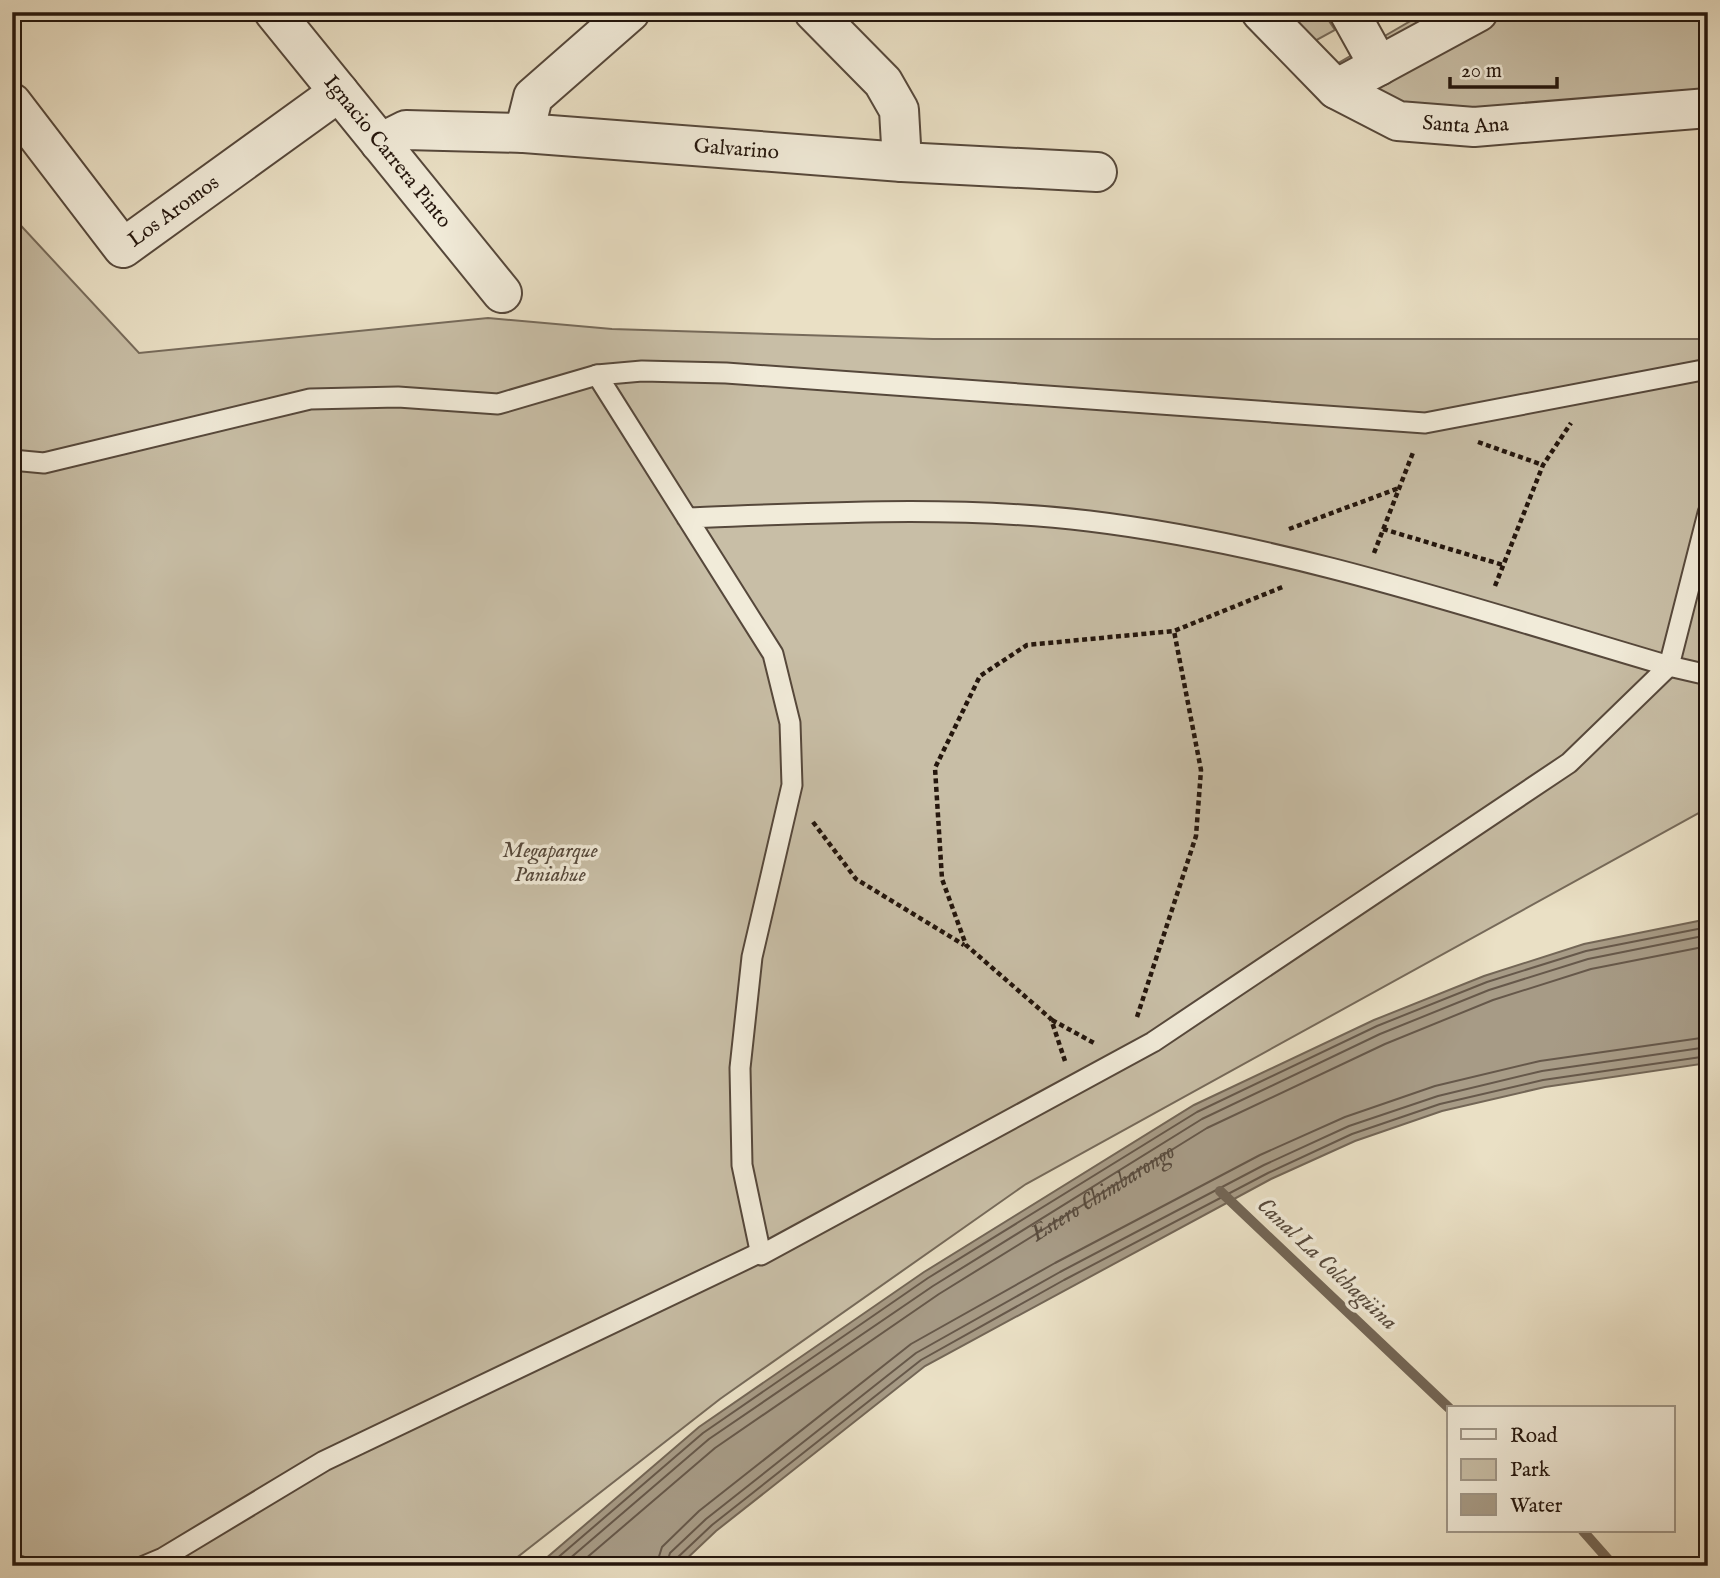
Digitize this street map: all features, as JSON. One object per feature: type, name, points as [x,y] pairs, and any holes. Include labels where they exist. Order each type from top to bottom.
[{"type":"street","name":"Ignacio Carrera Pinto","points":[[274,12],[502,293]]},
{"type":"street","points":[[524,133],[533,97],[630,12]]},
{"type":"street","points":[[814,12],[883,82],[899,110],[902,162]]},
{"type":"street","name":"Santa Ana","points":[[1261,12],[1336,89],[1398,121],[1474,127],[1708,108]]},
{"type":"street","points":[[1349,12],[1379,66]]},
{"type":"street","points":[[1336,89],[1478,12]]},
{"type":"street","name":"Los Aromos","points":[[12,103],[123,248],[339,92]]},
{"type":"street","name":"Galvarino","points":[[380,143],[407,130],[524,133],[902,162],[1097,172]]},
{"type":"lane","points":[[12,460],[44,463],[310,399],[398,397],[498,404],[597,375],[642,371],[726,373],[1425,423],[1595,388],[1659,380],[1708,369]]},
{"type":"lane","points":[[597,375],[773,654],[790,723],[792,785],[752,957],[740,1068],[742,1165],[761,1255],[1124,1059],[1569,763],[1669,666],[1708,513]]},
{"type":"lane","points":[[687,518],[939,510],[1088,521],[1246,546],[1365,576],[1669,666],[1708,675]]},
{"type":"lane","points":[[144,1566],[163,1558],[324,1461],[761,1252]]},
{"type":"lane","points":[[12,1564],[19,1566]]},
{"type":"path","points":[[1484,612],[1543,465],[1595,388]]},
{"type":"path","points":[[1365,576],[1425,423]]},
{"type":"path","points":[[1477,442],[1543,465]]},
{"type":"path","points":[[1246,546],[1400,487]]},
{"type":"path","points":[[1383,529],[1503,565]]},
{"type":"path","points":[[965,945],[942,879],[934,768],[980,676],[1027,645],[1174,631],[1327,568]]},
{"type":"path","points":[[792,785],[814,823],[856,879],[965,945],[1051,1019],[1124,1059],[1196,836],[1200,770],[1174,631]]},
{"type":"path","points":[[1051,1019],[1075,1087]]},
{"type":"green space","points":[[1286,12],[1323,12],[1335,30],[1313,42]]},
{"type":"green space","points":[[1426,12],[1708,12],[1708,108],[1474,127],[1311,79]]},
{"type":"green space","name":"Megaparque Paniahue","points":[[12,216],[139,353],[488,318],[612,329],[933,339],[1708,339],[1708,808],[1026,1184],[720,1399],[506,1566],[12,1566]]},
{"type":"water","name":"Estero Chimbarongo","points":[[1708,919],[1708,1063],[1545,1087],[1442,1111],[1355,1141],[1271,1179],[925,1366],[716,1531],[679,1566],[537,1566],[699,1427],[924,1272],[1194,1105],[1374,1020],[1484,976],[1584,944]]},
{"type":"waterway","name":"Canal La Colchagüina","points":[[1220,1191],[1447,1406]]},
{"type":"waterway","name":"Canal La Colchagüina","points":[[1584,1532],[1614,1566]]}]
